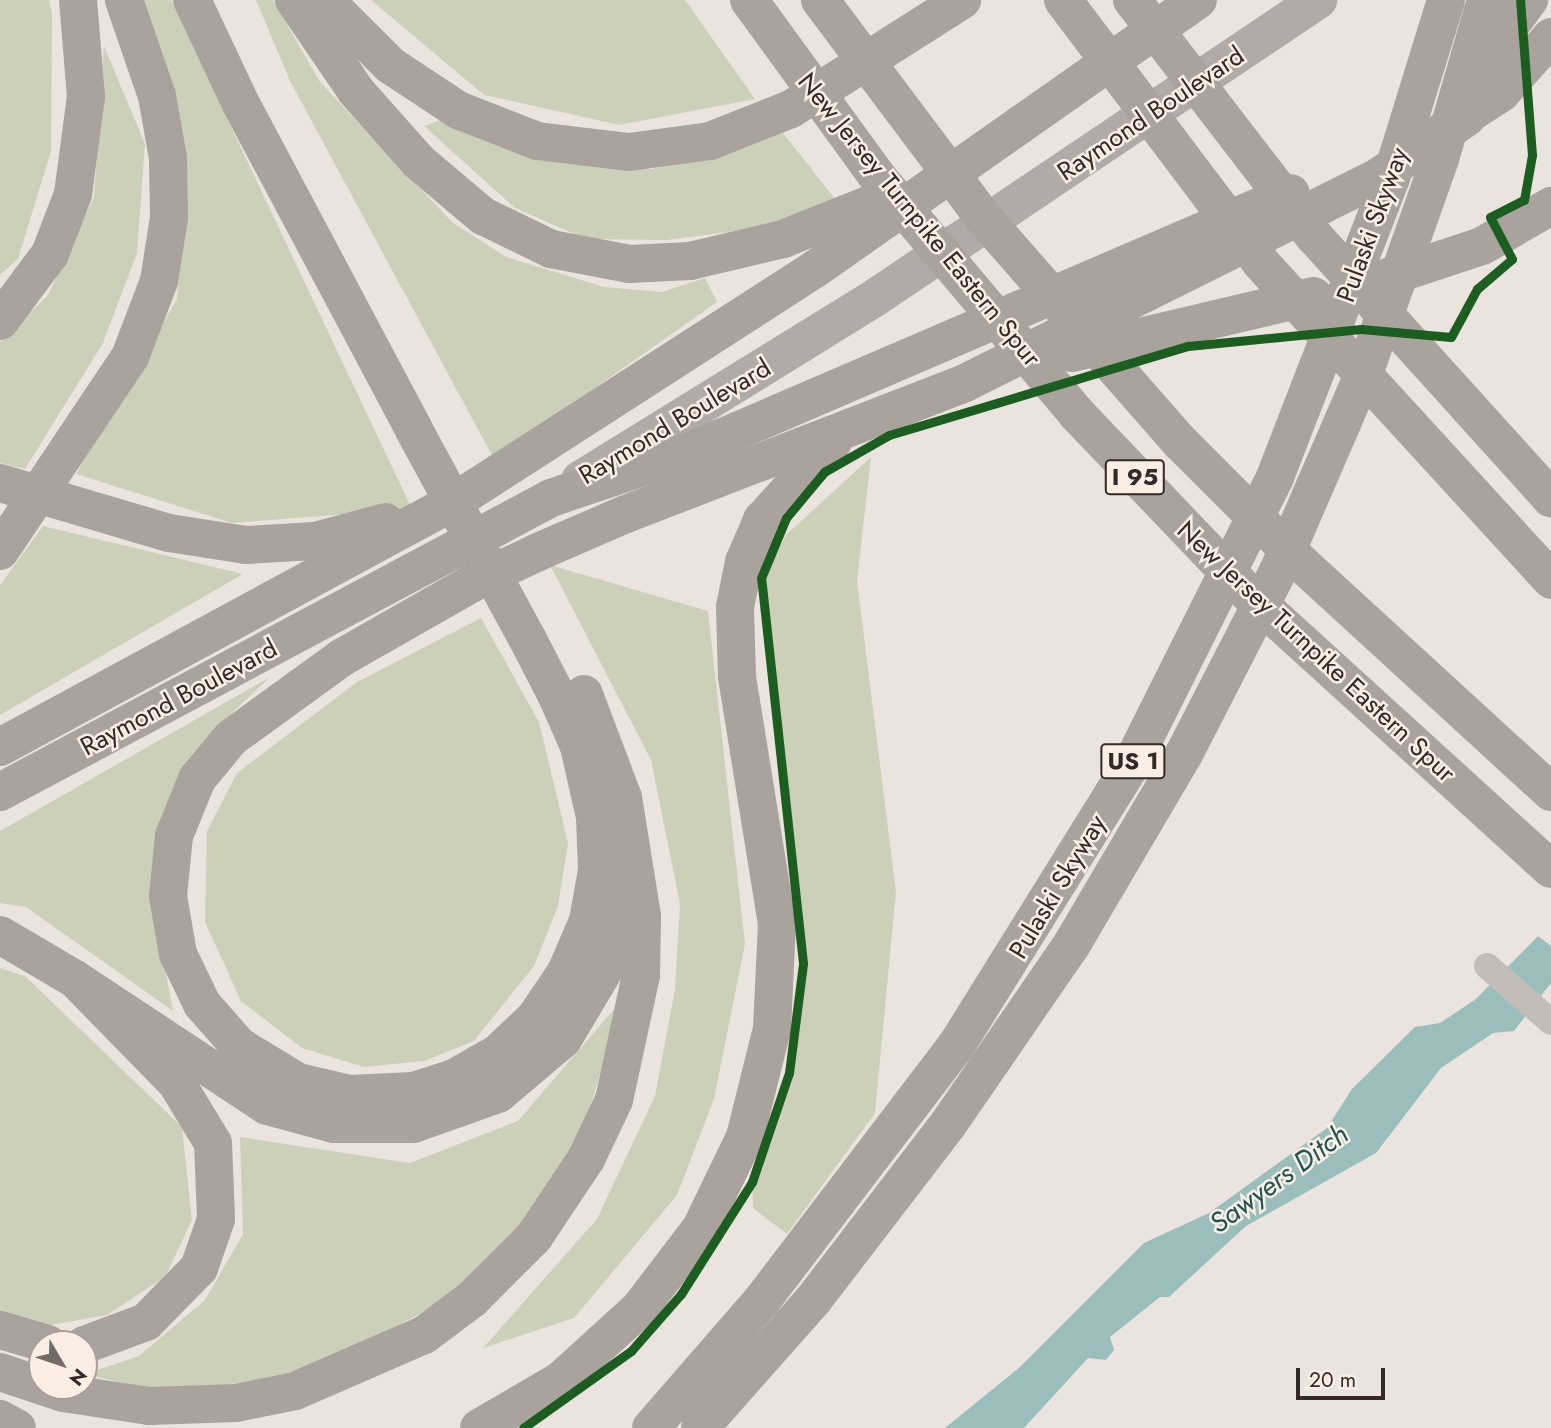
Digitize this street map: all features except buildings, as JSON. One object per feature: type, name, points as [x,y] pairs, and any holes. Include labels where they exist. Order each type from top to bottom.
[{"type":"highway","points":[[0,321],[50,254],[74,194],[86,97],[78,0]]},
{"type":"highway","points":[[0,551],[102,401],[150,308],[169,218],[164,128],[124,0]]},
{"type":"highway","points":[[0,1372],[118,1404],[236,1402],[346,1374],[424,1335],[472,1299],[552,1213],[614,1100],[641,975],[642,916],[632,853],[606,741],[537,632],[192,0]]},
{"type":"highway","points":[[220,0],[425,424]]},
{"type":"highway","points":[[294,0],[356,91],[440,182],[505,229],[576,257],[662,264],[748,248],[852,214],[985,151]]},
{"type":"highway","points":[[326,0],[390,65],[458,110],[537,141],[629,152],[710,141],[791,109],[962,0]]},
{"type":"highway","name":"New Jersey Turnpike Eastern Spur","points":[[749,0],[929,241],[1111,451],[1262,606],[1551,869]]},
{"type":"highway","name":"New Jersey Turnpike Eastern Spur","points":[[820,0],[982,216],[1180,442],[1319,580],[1551,792]]},
{"type":"highway","points":[[1063,0],[1261,262],[1551,580]]},
{"type":"highway","points":[[1132,0],[1305,226],[1551,498]]},
{"type":"highway","name":"Raymond Boulevard","points":[[0,747],[455,501],[706,342],[985,151],[1198,0]]},
{"type":"highway","name":"Pulaski Skyway","points":[[651,1428],[763,1299],[956,1046],[1130,767],[1285,452],[1391,178],[1446,0]]},
{"type":"highway","name":"Pulaski Skyway","points":[[700,1428],[814,1298],[949,1123],[1072,944],[1184,754],[1329,456],[1408,256],[1463,106],[1486,0]]},
{"type":"highway","points":[[537,632],[579,746],[595,817],[594,897],[566,972],[519,1035],[478,1066],[435,1086],[350,1094],[281,1075],[214,1020],[193,988],[174,937],[168,896],[174,836],[197,779],[219,750],[298,686],[463,588],[626,514],[965,383],[1375,178],[1463,106],[1530,0]]},
{"type":"highway","points":[[551,498],[688,452],[1463,106],[1501,93],[1551,37]]},
{"type":"highway","points":[[965,383],[1167,328],[1371,283],[1482,246],[1551,206]]},
{"type":"highway","points":[[479,1428],[561,1380],[640,1308],[701,1228],[745,1137],[772,1029],[777,923],[737,676],[735,607],[744,562],[762,520],[803,469],[848,429]]},
{"type":"highway","points":[[0,483],[169,533],[246,545],[315,541],[455,501]]},
{"type":"highway","name":"Raymond Boulevard","points":[[0,792],[551,498]]},
{"type":"highway","points":[[0,934],[152,1025],[231,1086],[289,1115],[356,1127],[444,1117],[523,1077],[580,1015],[615,942],[632,853]]},
{"type":"highway","points":[[75,979],[190,1101],[213,1143],[219,1192],[210,1245],[184,1289],[125,1334],[98,1341]]},
{"type":"highway","points":[[0,1330],[28,1338]]},
{"type":"highway","points":[[0,1419],[17,1428]]},
{"type":"main road","name":"Raymond Boulevard","points":[[551,498],[876,297],[1318,0]]},
{"type":"street","points":[[1487,966],[1551,1022]]},
{"type":"green space","points":[[0,0],[49,0],[52,14],[51,151],[18,259],[0,275]]},
{"type":"green space","points":[[131,0],[171,0],[412,509],[232,523],[76,474],[177,299],[186,168]]},
{"type":"green space","points":[[256,0],[273,0],[320,82],[452,222],[506,257],[604,287],[662,292],[705,278],[717,302],[494,459],[290,81]]},
{"type":"green space","points":[[371,0],[685,0],[755,99],[619,125],[484,95]]},
{"type":"green space","points":[[104,46],[145,144],[137,253],[103,343],[25,469],[0,463],[0,342],[48,295],[94,197]]},
{"type":"green space","points":[[441,120],[541,158],[652,169],[783,133],[836,200],[759,228],[667,240],[586,239],[515,208],[424,126]]},
{"type":"green space","points":[[871,457],[857,581],[896,892],[875,1113],[787,1234],[753,1208],[752,1182],[789,1073],[803,963],[761,578],[787,534]]},
{"type":"green space","points":[[43,526],[243,574],[0,715],[0,585]]},
{"type":"green space","points":[[550,565],[708,611],[745,944],[714,1099],[677,1195],[574,1318],[483,1348],[597,1219],[655,1096],[675,989],[680,904],[651,760]]},
{"type":"green space","points":[[481,618],[539,722],[568,843],[558,906],[534,966],[474,1041],[424,1061],[364,1067],[302,1048],[241,1001],[205,922],[207,831],[237,773],[357,682]]},
{"type":"green space","points":[[270,677],[234,711],[167,806],[153,903],[173,1011],[26,907],[0,903],[0,831]]},
{"type":"green space","points":[[0,968],[25,976],[182,1127],[192,1220],[165,1277],[107,1315],[45,1326],[0,1315]]},
{"type":"green space","points":[[622,1000],[589,1111],[541,1208],[447,1299],[305,1376],[160,1392],[98,1377],[98,1370],[139,1356],[205,1300],[243,1234],[240,1137],[410,1163],[518,1121]]},
{"type":"water","name":"Sawyers Ditch","points":[[1538,936],[1551,946],[1551,983],[1514,1031],[1493,1033],[1441,1068],[1376,1153],[1246,1226],[1169,1297],[1160,1297],[1110,1337],[1114,1350],[1106,1360],[1088,1358],[1024,1428],[945,1428],[1020,1367],[1144,1243],[1209,1213],[1327,1128],[1352,1089],[1415,1027],[1440,1023],[1476,999]]},
{"type":"cycle path","points":[[523,1428],[631,1351],[681,1294],[752,1182],[789,1073],[803,963],[761,578],[786,518],[824,472],[889,435],[1188,346],[1361,329],[1451,337],[1477,289],[1512,259],[1490,217],[1524,200],[1532,155],[1520,0]]}]
